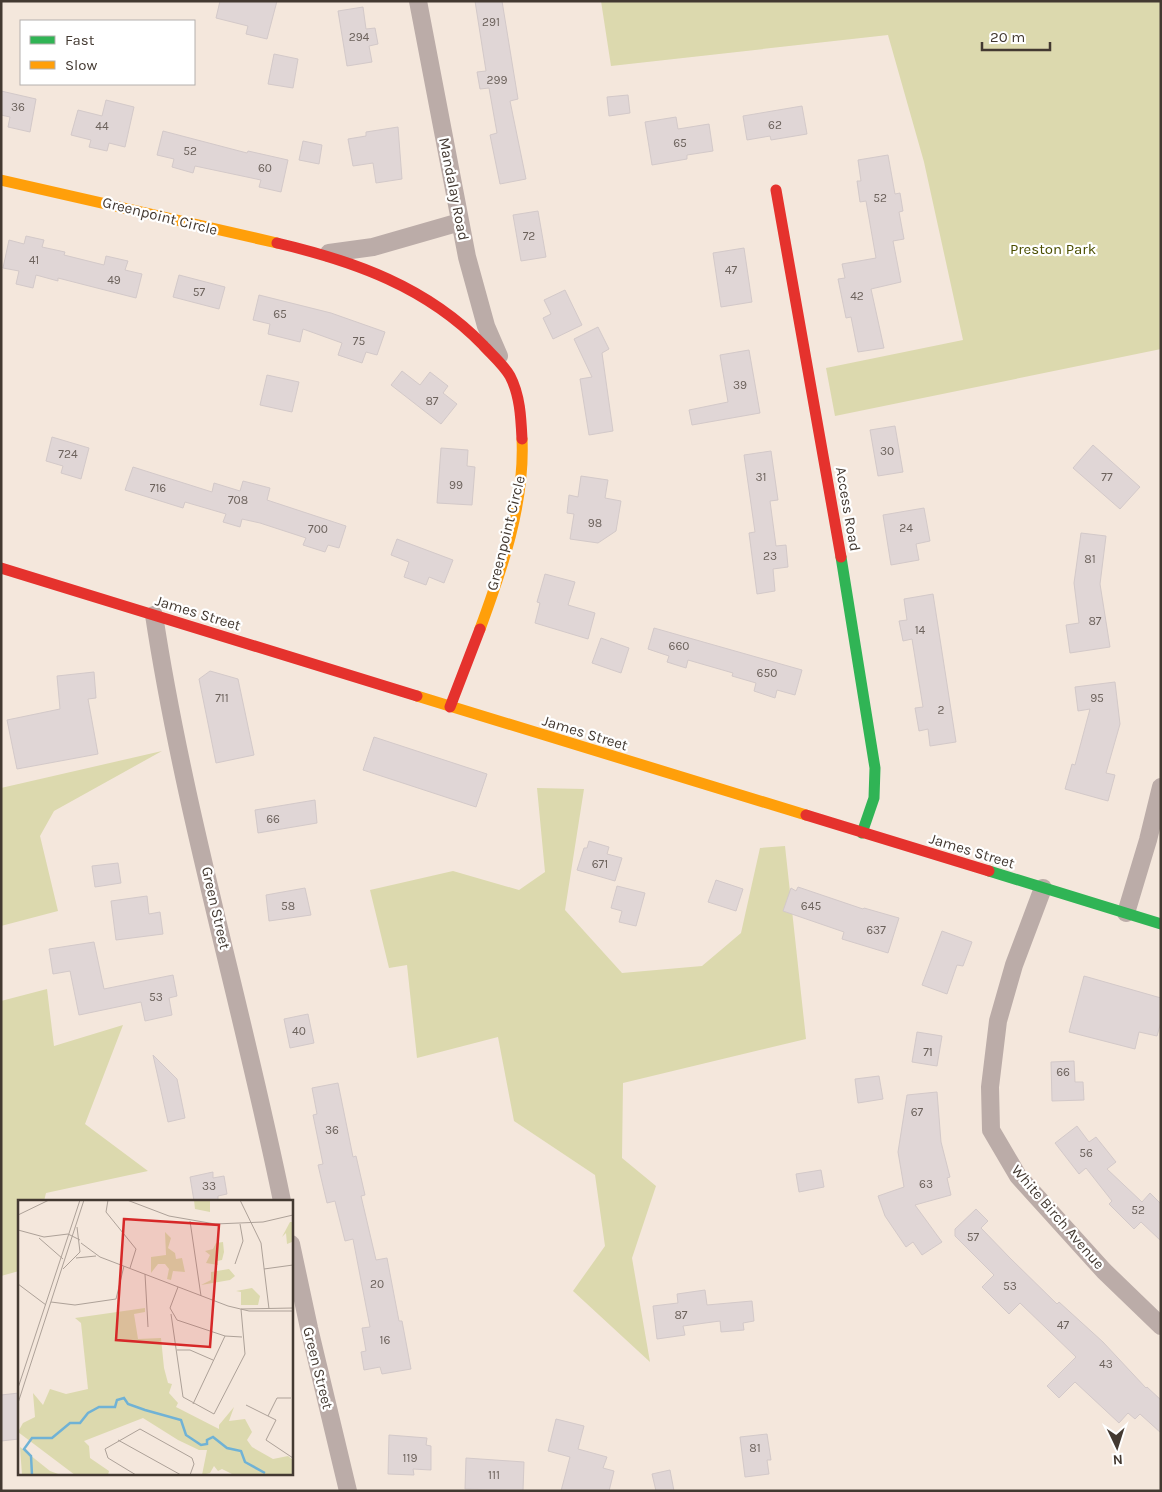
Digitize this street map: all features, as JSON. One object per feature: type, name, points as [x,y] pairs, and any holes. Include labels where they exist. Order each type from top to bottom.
[{"type":"street","name":"Mandalay Road","points":[[418,1],[475,292],[486,326],[508,372]]},
{"type":"street","name":"Greenpoint Circle","points":[[1,180],[78,196],[318,254],[382,274],[426,296],[468,329],[508,372],[516,395],[522,427],[523,467],[519,497],[487,607],[450,707]]},
{"type":"street","name":"Access Road","points":[[776,190],[834,513],[875,768],[874,798],[862,833]]},
{"type":"street","name":"Greenpoint Circle","points":[[318,254],[373,246],[460,222]]},
{"type":"street","name":"James Street","points":[[1,568],[1161,924]]},
{"type":"street","name":"Green Street","points":[[154,614],[167,699],[263,1107],[282,1200]]},
{"type":"street","points":[[1126,913],[1148,840],[1161,786]]},
{"type":"street","name":"White Birch Avenue","points":[[1043,888],[1014,965],[998,1021],[990,1087],[991,1130],[1018,1176],[1104,1271],[1161,1326]]},
{"type":"street","name":"Green Street","points":[[292,1249],[348,1491]]},
{"type":"green space","name":"Preston Park","points":[[601,1],[1161,1],[1161,349],[835,416],[826,368],[963,340],[924,162],[888,35],[611,66]]},
{"type":"green space","points":[[162,751],[54,811],[40,836],[58,911],[1,926],[1,788]]},
{"type":"green space","points":[[537,788],[584,789],[565,910],[622,973],[702,966],[741,933],[760,848],[785,846],[806,1039],[623,1083],[622,1158],[656,1186],[632,1258],[650,1362],[573,1291],[605,1246],[595,1175],[514,1121],[498,1037],[417,1058],[407,965],[389,968],[370,890],[453,871],[519,890],[545,872]]},
{"type":"green space","points":[[47,989],[54,1046],[123,1025],[85,1124],[148,1171],[46,1193],[44,1200],[18,1200],[18,1271],[1,1276],[1,1001]]},
{"type":"building","points":[[220,1],[277,1],[267,39],[246,34],[248,26],[216,18]]},
{"type":"building","points":[[475,1],[502,1],[518,99],[510,101],[526,179],[500,184],[490,135],[497,133],[489,88],[480,89],[477,72],[486,71]]},
{"type":"building","points":[[363,7],[366,29],[375,28],[378,44],[369,46],[372,62],[347,66],[338,11]]},
{"type":"building","points":[[274,54],[298,59],[293,88],[268,84]]},
{"type":"building","points":[[1,91],[36,99],[30,132],[8,127],[10,117],[1,115]]},
{"type":"building","points":[[628,95],[630,113],[609,116],[607,97]]},
{"type":"building","points":[[106,100],[134,107],[125,147],[109,143],[107,151],[89,147],[91,140],[71,135],[78,110],[102,116]]},
{"type":"building","points":[[802,106],[807,134],[771,140],[770,136],[747,140],[743,116]]},
{"type":"building","points":[[676,117],[678,129],[709,124],[713,151],[687,155],[687,159],[652,165],[645,122]]},
{"type":"building","points":[[398,127],[402,179],[376,183],[373,163],[353,166],[348,139],[366,136],[366,132]]},
{"type":"building","points":[[163,131],[247,153],[248,151],[288,160],[281,192],[259,187],[261,180],[195,166],[193,173],[172,167],[174,159],[157,155]]},
{"type":"building","points":[[303,141],[322,145],[319,164],[299,160]]},
{"type":"building","points":[[888,155],[895,194],[900,193],[903,211],[899,212],[904,239],[893,241],[901,282],[871,289],[884,348],[858,352],[851,317],[846,318],[838,279],[845,278],[842,264],[876,258],[866,201],[860,202],[857,181],[861,181],[858,160]]},
{"type":"building","points":[[538,211],[546,257],[521,261],[513,215]]},
{"type":"building","points":[[26,236],[44,240],[42,247],[65,252],[64,255],[104,265],[106,256],[128,261],[125,270],[142,274],[136,298],[58,278],[58,281],[36,275],[33,288],[16,284],[19,271],[3,268],[9,240],[24,244]]},
{"type":"building","points":[[744,248],[752,302],[721,307],[713,253]]},
{"type":"building","points":[[179,275],[225,287],[219,309],[173,297]]},
{"type":"building","points":[[565,290],[582,325],[553,339],[543,318],[551,314],[544,300]]},
{"type":"building","points":[[259,295],[331,313],[385,332],[377,355],[366,352],[362,363],[338,355],[342,343],[303,329],[300,342],[268,334],[270,324],[253,320]]},
{"type":"building","points":[[598,327],[609,349],[602,353],[613,431],[589,435],[580,379],[592,377],[574,339]]},
{"type":"building","points":[[749,350],[760,413],[692,425],[689,410],[728,402],[720,355]]},
{"type":"building","points":[[402,371],[420,385],[430,372],[448,386],[443,393],[457,404],[441,424],[391,385]]},
{"type":"building","points":[[267,375],[299,382],[292,412],[260,405]]},
{"type":"building","points":[[895,426],[903,472],[878,476],[870,430]]},
{"type":"building","points":[[52,437],[89,448],[81,479],[61,473],[63,466],[46,461]]},
{"type":"building","points":[[1093,445],[1140,487],[1120,509],[1073,468]]},
{"type":"building","points":[[441,448],[468,450],[467,466],[475,467],[472,505],[437,503]]},
{"type":"building","points":[[771,451],[778,500],[770,501],[776,546],[786,545],[788,567],[773,569],[775,591],[757,594],[749,533],[755,532],[744,455]]},
{"type":"building","points":[[133,467],[212,492],[214,483],[240,491],[243,481],[270,488],[267,500],[346,526],[339,548],[328,545],[325,552],[303,545],[306,538],[260,523],[242,519],[240,527],[223,522],[226,514],[185,502],[183,508],[125,490]]},
{"type":"building","points":[[581,476],[608,480],[605,498],[621,501],[616,531],[598,543],[570,539],[574,514],[567,513],[569,495],[578,497]]},
{"type":"building","points":[[924,508],[930,541],[916,544],[919,560],[891,565],[883,515]]},
{"type":"building","points":[[1081,533],[1106,536],[1100,584],[1110,647],[1070,653],[1066,625],[1079,623],[1074,583]]},
{"type":"building","points":[[397,539],[453,560],[444,583],[429,577],[426,585],[404,577],[409,562],[391,555]]},
{"type":"building","points":[[545,574],[575,582],[568,605],[595,613],[588,639],[535,623],[540,603],[537,602]]},
{"type":"building","points":[[933,594],[956,742],[930,746],[928,729],[919,731],[915,708],[923,707],[912,639],[903,641],[899,621],[907,620],[904,599]]},
{"type":"building","points":[[654,628],[802,670],[795,695],[777,690],[775,698],[754,691],[756,683],[732,676],[733,673],[688,660],[686,668],[667,662],[669,656],[648,649]]},
{"type":"building","points":[[601,638],[629,648],[621,673],[592,663]]},
{"type":"building","points":[[210,671],[238,679],[254,755],[216,763],[199,679]]},
{"type":"building","points":[[94,672],[96,698],[88,699],[98,754],[17,769],[7,720],[60,709],[57,676]]},
{"type":"building","points":[[1115,682],[1120,724],[1106,773],[1115,775],[1108,801],[1065,789],[1072,764],[1075,765],[1090,709],[1078,711],[1075,687]]},
{"type":"building","points":[[374,737],[487,774],[476,807],[363,770]]},
{"type":"building","points":[[315,800],[317,823],[258,833],[255,810]]},
{"type":"building","points":[[589,841],[609,847],[607,854],[622,858],[615,881],[577,870],[584,848],[587,848]]},
{"type":"building","points":[[118,863],[121,883],[95,887],[92,866]]},
{"type":"building","points":[[716,880],[743,889],[736,911],[708,902]]},
{"type":"building","points":[[617,886],[645,893],[636,926],[619,922],[622,911],[611,908]]},
{"type":"building","points":[[798,887],[863,909],[899,918],[888,953],[842,939],[844,932],[783,911],[791,888],[796,891]]},
{"type":"building","points":[[305,888],[311,915],[269,921],[266,895]]},
{"type":"building","points":[[147,896],[149,914],[160,912],[163,934],[116,940],[111,901]]},
{"type":"building","points":[[942,931],[972,942],[963,966],[957,965],[947,994],[922,985]]},
{"type":"building","points":[[94,942],[104,989],[173,975],[177,996],[169,998],[172,1015],[145,1021],[141,1002],[79,1015],[70,971],[53,974],[49,949]]},
{"type":"building","points":[[1084,976],[1161,998],[1161,1022],[1157,1036],[1139,1032],[1135,1049],[1069,1032]]},
{"type":"building","points":[[308,1014],[314,1043],[290,1048],[284,1019]]},
{"type":"building","points":[[917,1032],[942,1036],[937,1066],[912,1062]]},
{"type":"building","points":[[153,1055],[177,1079],[185,1118],[168,1122]]},
{"type":"building","points":[[1074,1061],[1075,1082],[1083,1082],[1084,1100],[1052,1101],[1051,1062]]},
{"type":"building","points":[[879,1076],[883,1099],[858,1103],[855,1079]]},
{"type":"building","points":[[338,1083],[353,1157],[356,1156],[365,1195],[361,1196],[376,1260],[387,1258],[399,1321],[402,1321],[411,1369],[382,1374],[380,1367],[364,1370],[361,1352],[366,1351],[362,1328],[370,1327],[353,1239],[345,1241],[335,1201],[327,1203],[318,1165],[323,1164],[313,1115],[317,1114],[312,1088]]},
{"type":"building","points":[[937,1092],[941,1142],[950,1177],[947,1178],[951,1195],[915,1205],[942,1242],[922,1255],[913,1242],[906,1247],[885,1216],[878,1196],[904,1187],[898,1152],[907,1095]]},
{"type":"building","points":[[1077,1126],[1089,1142],[1096,1137],[1116,1162],[1107,1169],[1142,1202],[1150,1193],[1161,1204],[1161,1241],[1141,1222],[1134,1229],[1109,1204],[1112,1201],[1086,1168],[1079,1174],[1055,1143]]},
{"type":"building","points":[[821,1170],[824,1187],[799,1192],[796,1174]]},
{"type":"building","points":[[213,1172],[213,1178],[224,1176],[227,1194],[218,1196],[218,1200],[194,1200],[190,1177]]},
{"type":"building","points":[[976,1209],[988,1221],[981,1228],[1010,1258],[1057,1304],[1059,1302],[1103,1342],[1146,1388],[1161,1400],[1161,1433],[1140,1414],[1135,1419],[1128,1413],[1119,1423],[1075,1382],[1059,1398],[1047,1386],[1076,1357],[1020,1303],[1009,1314],[982,1287],[994,1275],[955,1236],[955,1229]]},
{"type":"building","points":[[705,1290],[707,1305],[752,1301],[754,1321],[743,1323],[744,1330],[721,1332],[720,1321],[683,1326],[685,1335],[657,1339],[653,1306],[678,1303],[677,1294]]},
{"type":"building","points":[[18,1393],[18,1439],[1,1441],[1,1395]]},
{"type":"building","points":[[556,1419],[584,1426],[578,1449],[607,1457],[603,1468],[614,1471],[609,1491],[561,1491],[570,1457],[548,1451]]},
{"type":"building","points":[[767,1434],[771,1460],[767,1460],[769,1474],[745,1477],[740,1437]]},
{"type":"building","points":[[389,1435],[427,1438],[426,1445],[431,1446],[431,1470],[413,1469],[414,1475],[388,1474]]},
{"type":"building","points":[[466,1458],[524,1462],[523,1491],[465,1489]]},
{"type":"building","points":[[670,1470],[674,1491],[656,1491],[652,1474]]},
{"type":"traffic: fast","points":[[841,557],[875,768],[874,798],[862,833]]},
{"type":"traffic: fast","points":[[989,871],[1161,924]]},
{"type":"traffic: slow","points":[[1,180],[277,243]]},
{"type":"traffic: slow","points":[[480,629],[504,560],[516,512],[520,488],[522,439]]},
{"type":"traffic: slow","points":[[417,696],[806,815]]},
{"type":"traffic: jam","points":[[776,190],[841,557]]},
{"type":"traffic: jam","points":[[277,243],[334,258],[388,279],[438,307],[461,325],[483,345],[510,376],[518,399],[522,439]]},
{"type":"traffic: jam","points":[[1,568],[417,696]]},
{"type":"traffic: jam","points":[[450,707],[480,629]]},
{"type":"traffic: jam","points":[[806,815],[989,871]]}]
